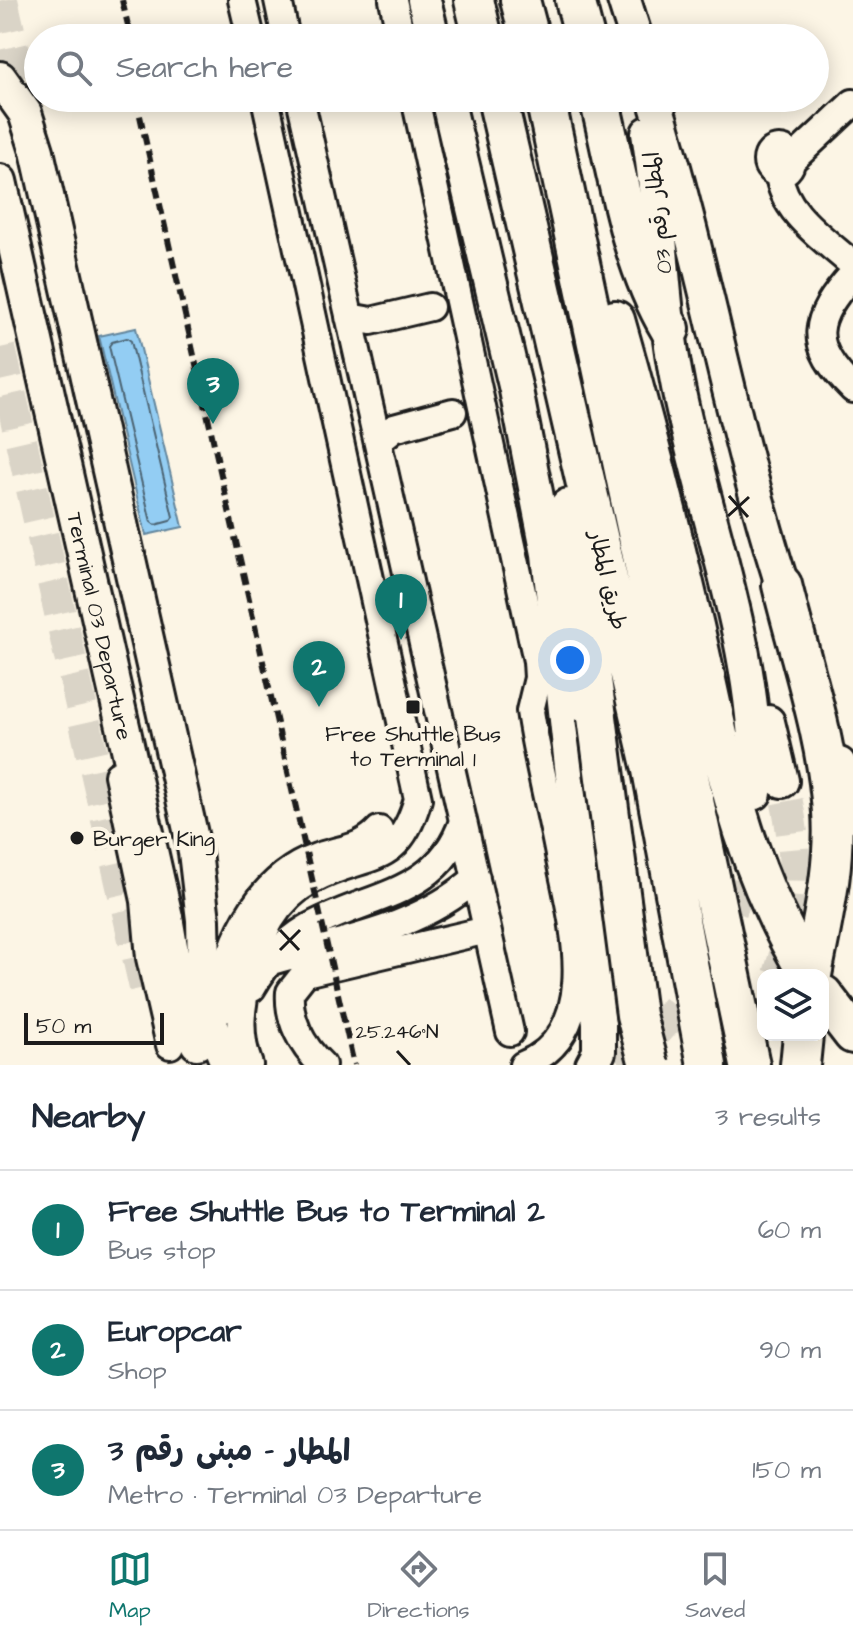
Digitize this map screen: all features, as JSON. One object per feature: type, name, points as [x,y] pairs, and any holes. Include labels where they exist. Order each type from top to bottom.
[{"type":"highway","points":[[474,0],[480,24]]},
{"type":"highway","points":[[520,0],[526,24]]},
{"type":"highway","points":[[575,0],[581,24]]},
{"type":"highway","name":"طريق المطار","points":[[500,112],[538,264],[652,770],[707,1065]]},
{"type":"highway","name":"طريق المطار","points":[[548,112],[750,1065]]},
{"type":"highway","points":[[602,112],[643,275],[670,329]]},
{"type":"highway","points":[[560,162],[593,245],[654,464],[741,833],[767,899],[806,968]]},
{"type":"highway","points":[[538,264],[542,354],[574,536],[636,1015],[649,1065]]},
{"type":"highway","points":[[782,585],[825,765],[832,811],[829,882],[806,968]]},
{"type":"highway","points":[[800,1065],[802,1041]]},
{"type":"main road","points":[[424,0],[430,24]]},
{"type":"main road","points":[[624,0],[630,24]]},
{"type":"main road","points":[[0,78],[24,112]]},
{"type":"main road","points":[[24,112],[37,151],[195,852],[203,920],[205,1010],[212,1034],[228,1065]]},
{"type":"main road","points":[[450,112],[516,390],[548,554],[599,1024],[599,1052],[592,1065]]},
{"type":"main road","name":"المطار رقم 03","points":[[645,112],[654,165],[678,389],[728,584],[768,787]]},
{"type":"main road","points":[[658,112],[677,171],[725,373],[782,585],[819,692],[853,815]]},
{"type":"main road","name":"Terminal 03 Departure","points":[[0,181],[119,712],[169,1040],[211,1065]]},
{"type":"street","points":[[242,0],[248,24]]},
{"type":"street","points":[[278,0],[283,24]]},
{"type":"street","points":[[393,0],[398,24]]},
{"type":"street","points":[[853,103],[785,167],[785,197],[794,210],[853,265]]},
{"type":"street","points":[[230,1012],[255,951],[277,909],[313,879],[385,853],[410,828],[418,799],[268,112]]},
{"type":"street","points":[[303,112],[510,1032]]},
{"type":"street","points":[[418,112],[537,661],[538,678],[530,711],[575,938],[576,983],[568,1018],[545,1052],[523,1065]]},
{"type":"street","points":[[853,274],[822,316],[819,336],[824,356],[853,389]]},
{"type":"street","points":[[349,317],[371,321],[430,307]]},
{"type":"street","points":[[378,441],[394,428],[453,412]]},
{"type":"street","points":[[230,1012],[269,961],[304,930],[396,892],[434,868],[457,838],[463,821]]},
{"type":"street","points":[[249,1065],[230,1012],[231,952],[247,919],[263,897],[299,865],[362,844],[379,830]]},
{"type":"street","points":[[269,961],[409,922],[434,911],[476,878]]},
{"type":"street","points":[[322,1065],[306,1047],[292,1017],[290,992],[305,973],[487,930]]},
{"type":"water","points":[[136,328],[183,527],[146,535],[99,336]]},
{"type":"tunnel","points":[[2,0],[24,96]]},
{"type":"tunnel","points":[[28,112],[30,122]]},
{"type":"tunnel","points":[[0,348],[146,992]]},
{"type":"tunnel","points":[[781,969],[791,927],[795,878],[792,830],[782,781]]},
{"type":"tunnel","points":[[621,1065],[669,1018],[706,965],[733,907],[751,842]]},
{"type":"tunnel","points":[[181,1017],[197,1065]]},
{"type":"tunnel","points":[[730,1065],[757,1022]]},
{"type":"railway","points":[[122,0],[128,24]]},
{"type":"railway","points":[[139,112],[354,1065]]},
{"type":"place","name":"المطار - مبنى رقم 3","points":[[213,424]]},
{"type":"place","name":"Free Shuttle Bus to Terminal 2","points":[[401,640]]},
{"type":"place","name":"Europcar","points":[[319,707]]},
{"type":"place","name":"Free Shuttle Bus to Terminal 1","points":[[413,707]]},
{"type":"place","name":"Burger King","points":[[77,838]]}]
